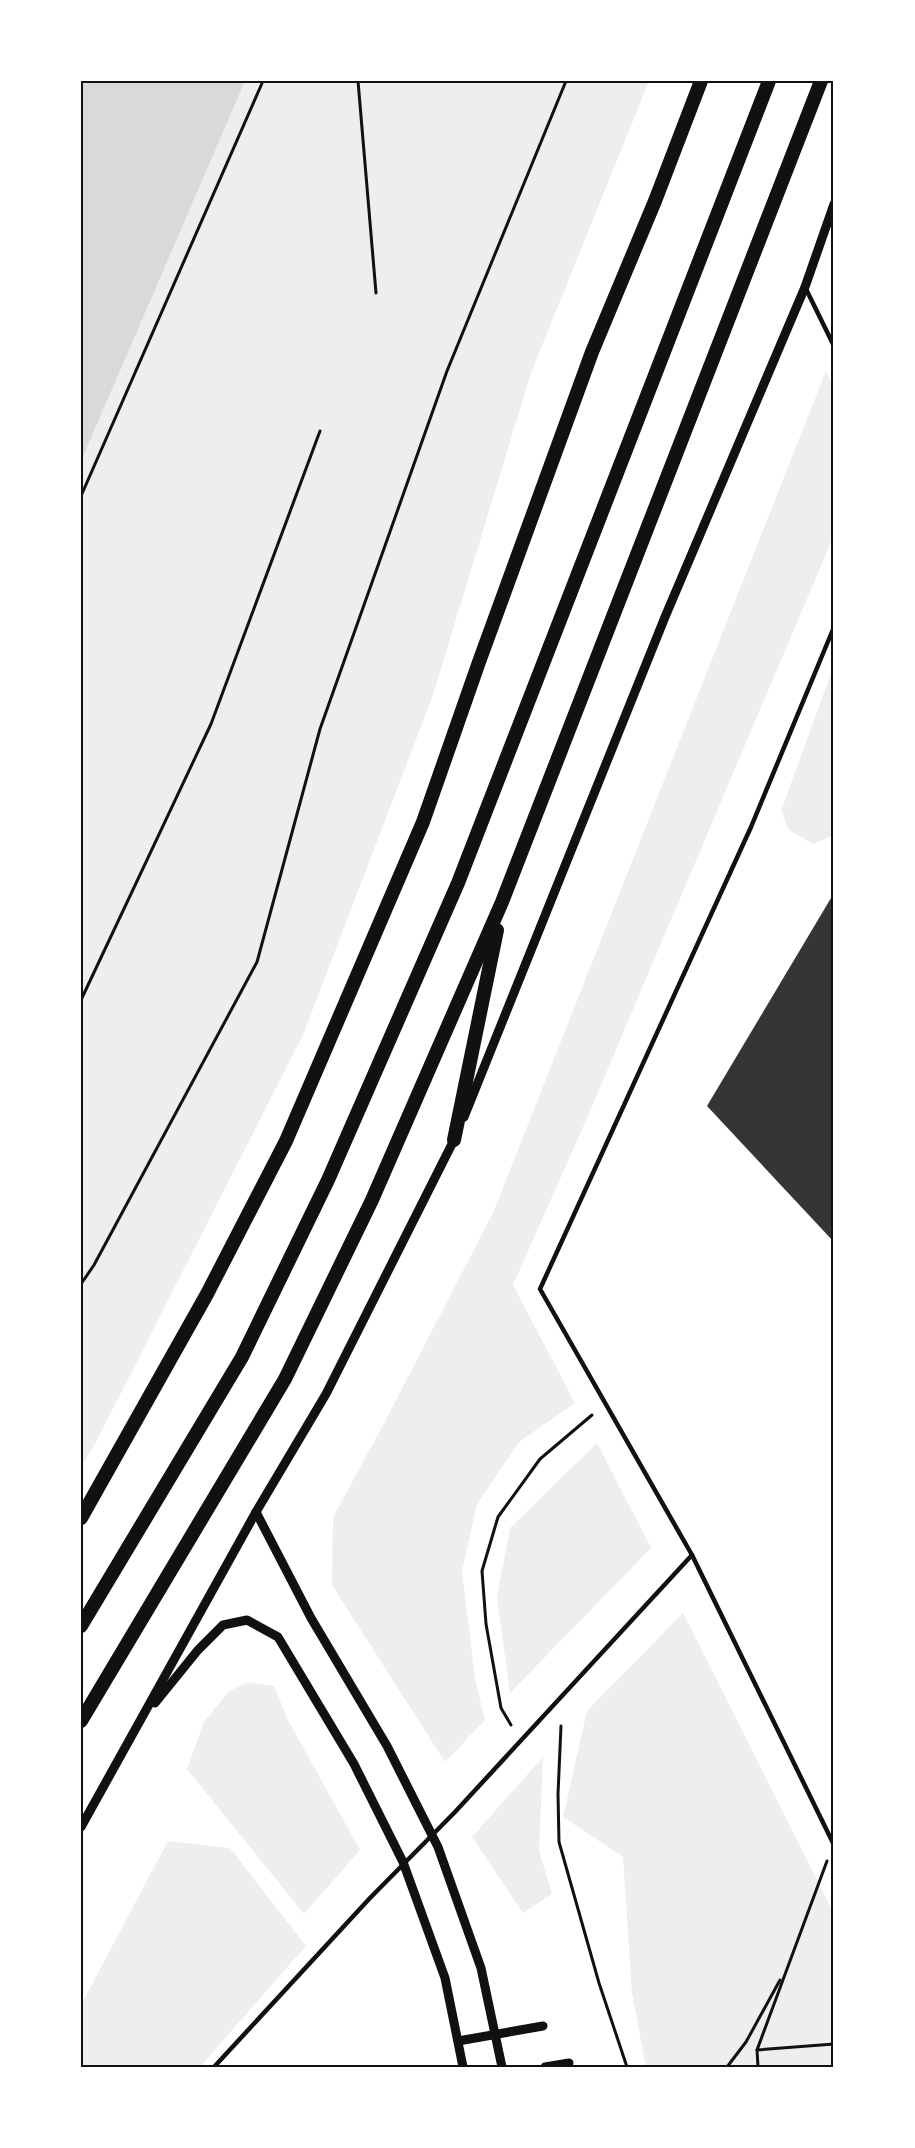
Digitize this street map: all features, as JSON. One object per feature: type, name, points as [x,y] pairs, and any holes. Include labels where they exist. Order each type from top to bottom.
[{"type":"highway","points":[[81,1518],[207,1294],[294,1123],[423,822],[478,662],[592,352],[655,201],[701,81]]},
{"type":"highway","points":[[81,1626],[242,1357],[328,1180],[458,883],[769,81]]},
{"type":"highway","points":[[81,1721],[285,1379],[372,1200],[502,902],[821,81]]},
{"type":"highway","points":[[454,1140],[502,902]]},
{"type":"street","points":[[81,1828],[256,1512],[326,1394],[454,1140],[665,617],[805,288],[834,204]]},
{"type":"street","points":[[805,288],[834,346]]},
{"type":"street","points":[[834,627],[752,826],[540,1289],[692,1555],[834,1845]]},
{"type":"street","points":[[256,1512],[311,1618],[387,1746],[438,1847],[481,1968],[502,2067]]},
{"type":"street","points":[[214,2067],[370,1898],[455,1812],[692,1555]]},
{"type":"street","points":[[141,1720],[198,1650],[223,1625],[247,1620],[278,1637],[354,1764],[403,1862],[445,1978],[463,2067]]},
{"type":"street","points":[[458,2041],[543,2026]]},
{"type":"street","points":[[545,2067],[569,2063]]},
{"type":"path","points":[[81,496],[263,81]]},
{"type":"path","points":[[358,81],[376,293]]},
{"type":"path","points":[[81,1284],[94,1266],[257,962],[320,729],[447,371],[566,81]]},
{"type":"path","points":[[81,1000],[211,724],[320,431]]},
{"type":"path","points":[[520,1741],[501,1708],[486,1624],[482,1572],[498,1517],[540,1460],[606,1404]]},
{"type":"path","points":[[563,1695],[558,1794],[559,1842],[600,1983],[627,2067]]},
{"type":"path","points":[[758,2067],[757,2050],[834,1845]]},
{"type":"path","points":[[727,2067],[746,2042],[786,1969]]},
{"type":"path","points":[[757,2050],[834,2044]]},
{"type":"shaded area","points":[[81,81],[649,81],[531,373],[433,695],[303,1035],[96,1442],[81,1467]]},
{"type":"shaded area","points":[[81,81],[245,81],[81,461]]},
{"type":"shaded area","points":[[826,371],[834,388],[834,535],[587,1118],[513,1285],[575,1403],[519,1442],[477,1504],[462,1571],[475,1678],[485,1720],[445,1762],[332,1585],[333,1517],[493,1213]]},
{"type":"shaded area","points":[[834,665],[834,835],[813,844],[789,830],[781,811]]},
{"type":"shaded area","points":[[597,1443],[651,1548],[510,1693],[497,1597],[510,1528]]},
{"type":"shaded area","points":[[683,1613],[834,1914],[834,2067],[646,2067],[632,1993],[623,1857],[563,1817],[587,1711]]},
{"type":"shaded area","points":[[248,1682],[274,1686],[288,1720],[360,1850],[304,1914],[187,1769],[204,1722],[229,1691]]},
{"type":"shaded area","points":[[543,1757],[539,1851],[552,1894],[523,1913],[472,1837]]},
{"type":"shaded area","points":[[168,1841],[230,1848],[306,1946],[200,2067],[81,2067],[81,2005]]},
{"type":"building","points":[[834,893],[834,1242],[707,1106]]}]
